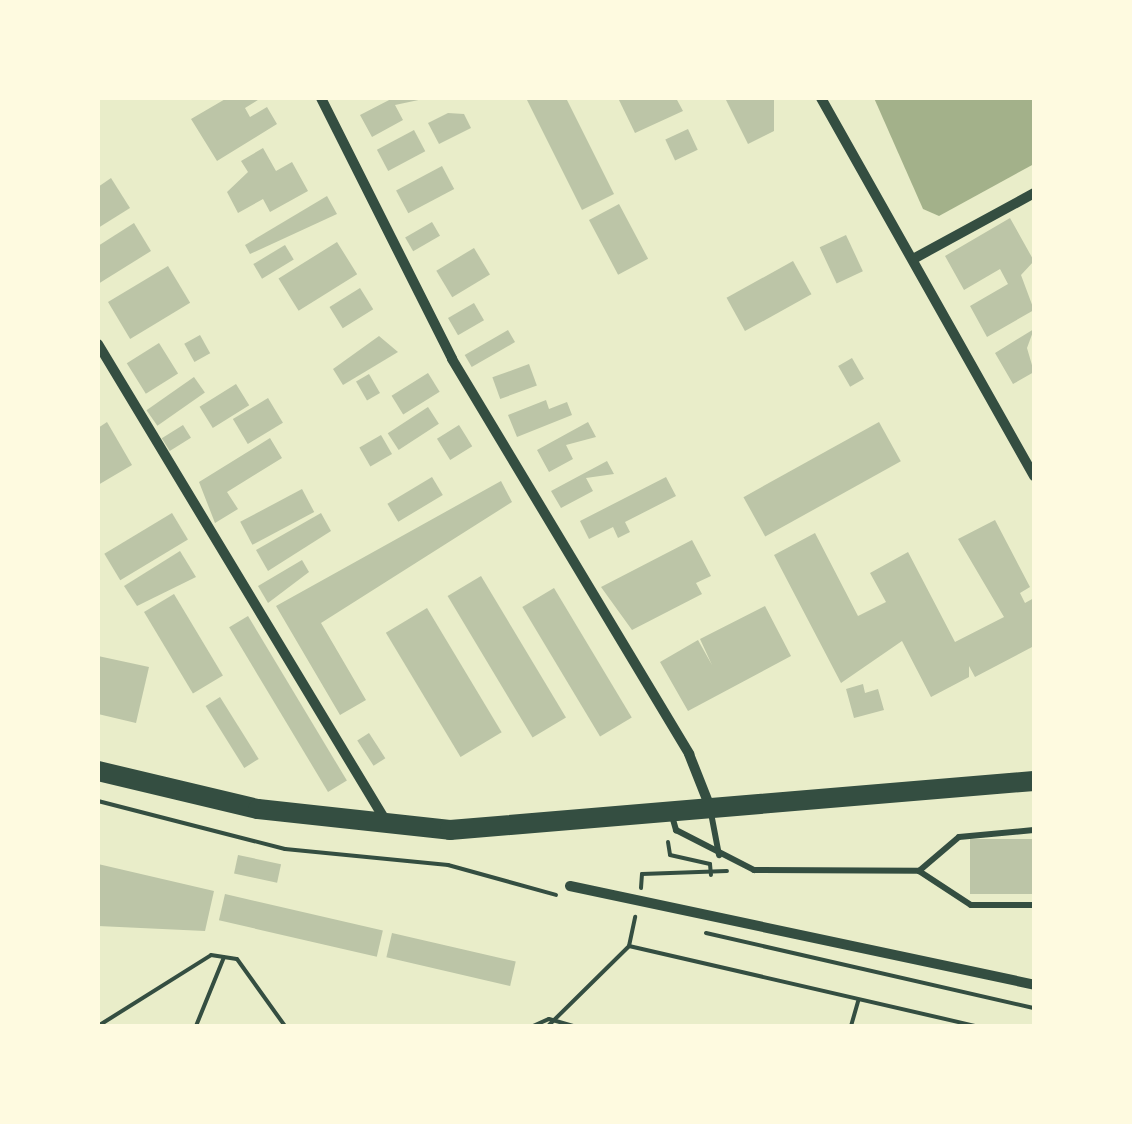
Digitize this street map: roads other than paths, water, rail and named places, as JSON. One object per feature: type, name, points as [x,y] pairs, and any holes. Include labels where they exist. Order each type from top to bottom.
[{"type":"main road","points":[[98,771],[258,809],[390,828],[662,811],[1034,780]]},
{"type":"street","points":[[322,98],[452,359],[689,754],[710,807]]},
{"type":"street","points":[[821,98],[915,258],[1034,476]]},
{"type":"street","points":[[915,258],[1034,193]]},
{"type":"street","points":[[98,344],[390,828]]},
{"type":"street","points":[[570,886],[1034,984]]},
{"type":"lane","points":[[710,807],[720,856]]},
{"type":"lane","points":[[662,811],[676,830],[740,864],[919,871],[971,905],[1034,905]]},
{"type":"lane","points":[[919,871],[959,837],[1034,830]]}]
